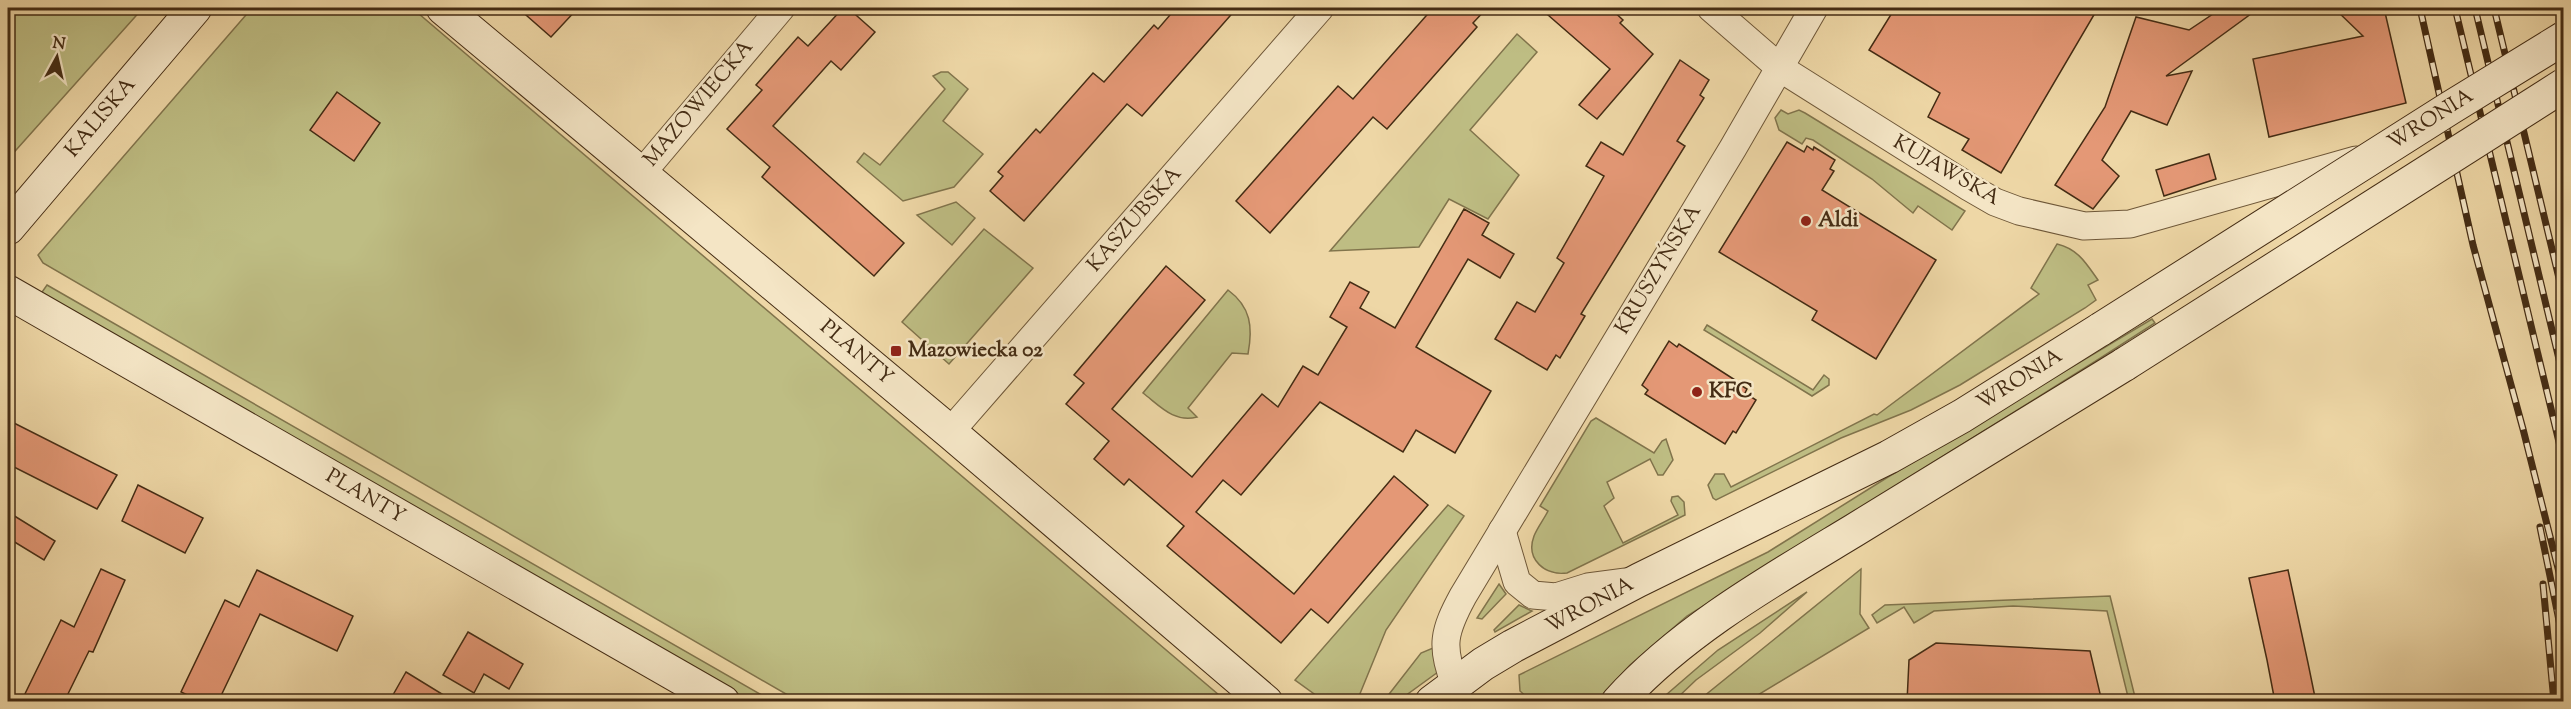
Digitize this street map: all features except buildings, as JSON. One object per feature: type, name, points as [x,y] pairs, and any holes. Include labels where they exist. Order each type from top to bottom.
[{"type":"main road","name":"KALISKA","points":[[8,228],[195,8]]},
{"type":"main road","name":"PLANTY","points":[[443,8],[950,432],[1266,702]]},
{"type":"main road","name":"WRONIA","points":[[1454,696],[1513,646],[1639,580],[1889,457],[1962,416],[2430,120],[2564,38]]},
{"type":"main road","name":"WRONIA","points":[[1618,702],[1648,671],[1705,626],[1789,570],[2125,364],[2564,85]]},
{"type":"main road","name":"PLANTY","points":[[8,292],[723,702]]},
{"type":"street","name":"MAZOWIECKA","points":[[641,174],[781,8]]},
{"type":"street","name":"KASZUBSKA","points":[[950,432],[1320,8]]},
{"type":"street","name":"KUJAWSKA","points":[[1711,8],[1780,68],[1922,159],[1995,202],[2019,211],[2084,226],[2130,224],[2426,141]]},
{"type":"street","name":"KRUSZYŃSKA","points":[[1454,696],[1444,639],[1463,596],[1814,8]]},
{"type":"street","points":[[1502,531],[1517,582],[1533,595],[1556,597],[1588,587],[1639,580]]},
{"type":"shaded area","points":[[8,8],[143,8],[8,159]]},
{"type":"shaded area","points":[[252,8],[412,8],[1226,701],[798,701],[43,263],[38,255]]},
{"type":"shaded area","points":[[1517,34],[1537,52],[1470,130],[1519,175],[1488,219],[1449,199],[1419,247],[1330,251]]},
{"type":"shaded area","points":[[941,72],[948,72],[968,89],[943,121],[983,154],[954,187],[903,201],[857,162],[864,153],[880,165],[945,89],[933,76]]},
{"type":"shaded area","points":[[1781,110],[1788,114],[1799,110],[1805,113],[1965,211],[1952,230],[1918,206],[1913,213],[1872,179],[1813,140],[1806,138],[1802,144],[1779,130],[1775,118]]},
{"type":"shaded area","points":[[956,202],[975,218],[952,245],[917,215]]},
{"type":"shaded area","points":[[984,229],[1033,268],[949,364],[902,322]]},
{"type":"shaded area","points":[[2057,244],[2076,253],[2098,280],[2088,285],[2096,300],[1960,385],[1911,410],[1841,438],[1716,500],[1713,498],[1708,485],[1715,474],[1724,474],[1731,487],[1874,414],[1877,415],[2039,294],[2031,288]]},
{"type":"shaded area","points":[[47,285],[772,701],[750,701],[40,295]]},
{"type":"shaded area","points":[[1228,290],[1242,303],[1246,311],[1250,326],[1248,354],[1232,353],[1188,408],[1197,417],[1181,418],[1161,408],[1143,393]]},
{"type":"shaded area","points":[[2152,319],[2155,323],[2099,359],[1687,616],[1630,665],[1597,701],[1531,701],[1520,691],[1519,675],[1768,552],[1888,477]]},
{"type":"shaded area","points":[[1707,325],[1813,390],[1824,375],[1829,379],[1829,385],[1812,396],[1704,330]]},
{"type":"shaded area","points":[[1596,418],[1654,453],[1666,439],[1673,460],[1663,475],[1658,475],[1650,459],[1607,482],[1614,498],[1604,506],[1623,543],[1678,515],[1671,501],[1672,497],[1678,496],[1684,502],[1685,515],[1567,573],[1552,572],[1539,565],[1532,552],[1534,536],[1548,511],[1540,506],[1591,421]]},
{"type":"shaded area","points":[[1448,505],[1464,516],[1386,630],[1357,701],[1324,701],[1295,680]]},
{"type":"shaded area","points":[[1861,569],[1860,614],[1869,628],[1748,701],[1698,701]]},
{"type":"shaded area","points":[[1499,584],[1506,594],[1482,619],[1477,618]]},
{"type":"shaded area","points":[[1807,592],[1760,633],[1696,680],[1674,701],[1659,701],[1718,650]]},
{"type":"shaded area","points":[[2110,596],[2136,701],[2129,701],[2107,611],[2013,606],[1934,611],[1914,623],[1904,607],[1877,623],[1872,615],[1885,605]]},
{"type":"shaded area","points":[[1519,605],[1532,611],[1495,632],[1494,630]]},
{"type":"shaded area","points":[[1433,648],[1438,672],[1398,701],[1383,702],[1421,653]]},
{"type":"railway","points":[[2420,8],[2473,245],[2564,592]]},
{"type":"railway","points":[[2455,8],[2564,463]]},
{"type":"railway","points":[[2475,8],[2564,380]]},
{"type":"railway","points":[[2494,8],[2564,299]]},
{"type":"railway","points":[[2540,527],[2564,645]]},
{"type":"railway","points":[[2543,584],[2554,702]]},
{"type":"place","name":"Aldi","points":[[1806,221]]},
{"type":"place","name":"Mazowiecka 02","points":[[896,351]]},
{"type":"place","name":"KFC","points":[[1697,392]]}]
